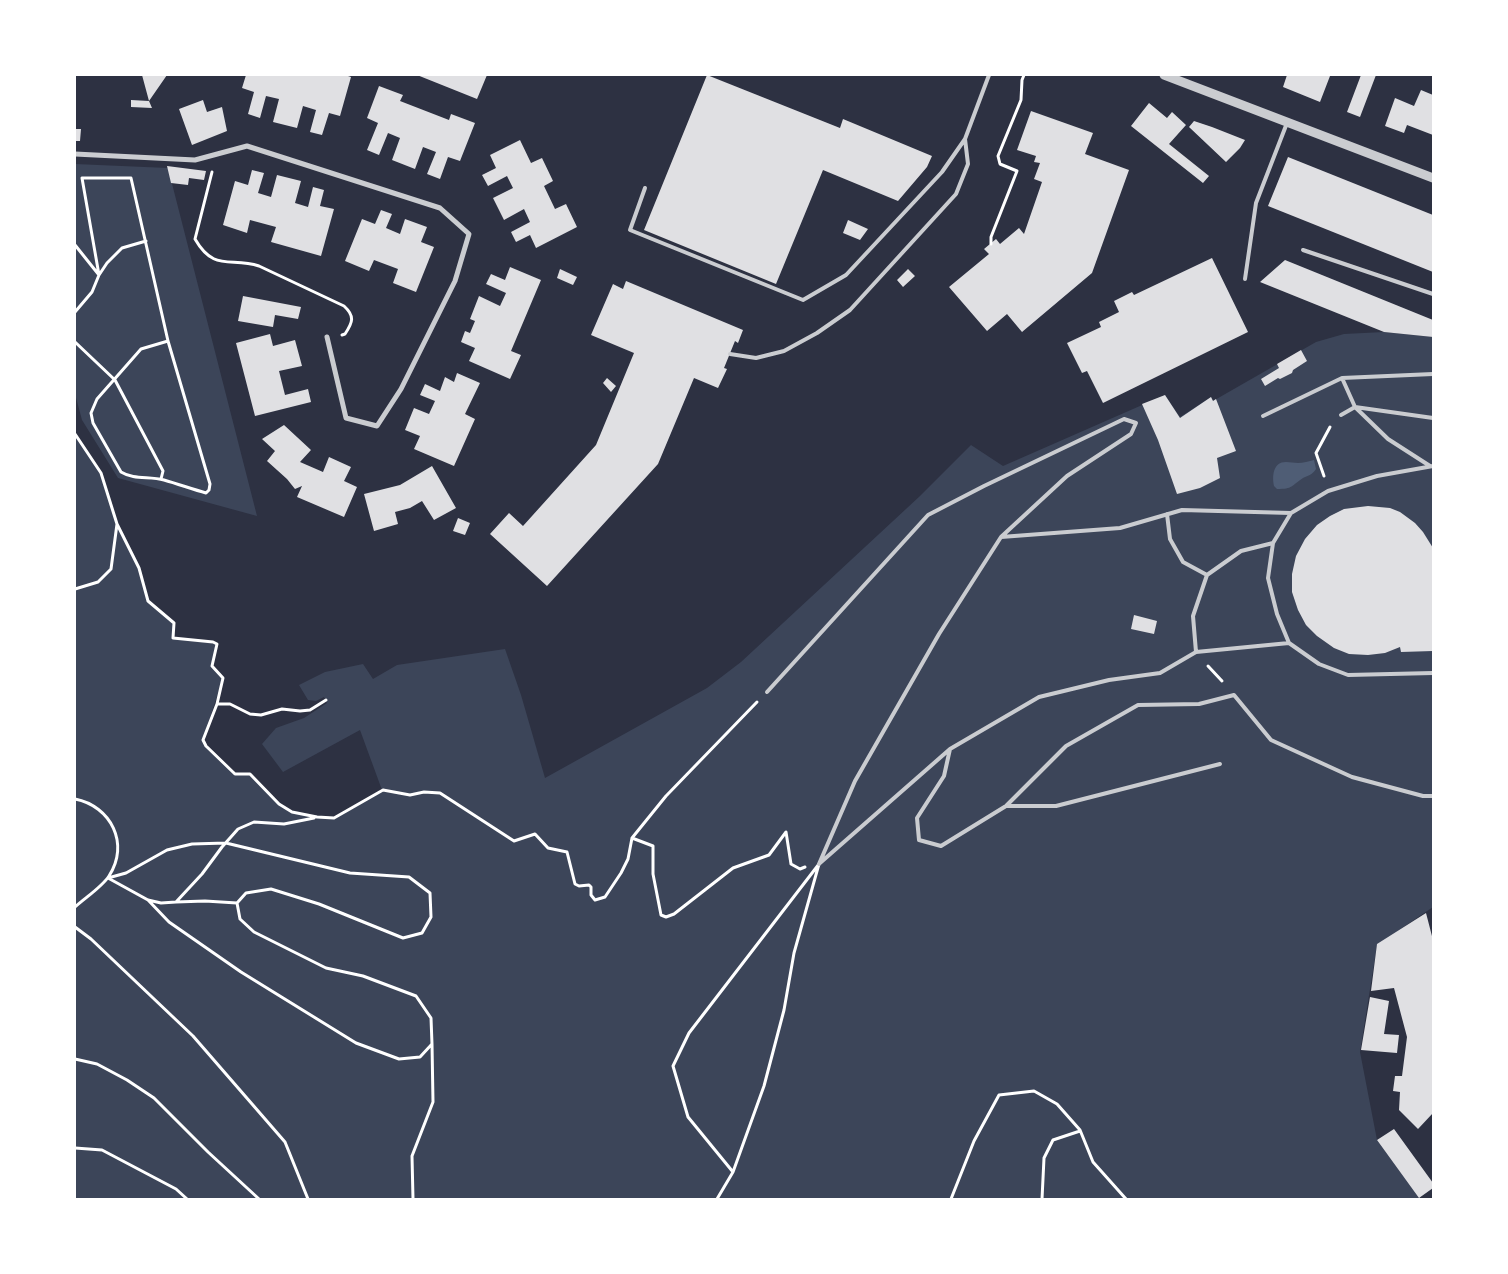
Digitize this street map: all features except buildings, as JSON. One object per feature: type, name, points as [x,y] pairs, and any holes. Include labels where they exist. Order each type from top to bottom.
[{"type":"street","points":[[1164,75],[1433,178]]},
{"type":"street","points":[[75,154],[195,160],[247,146],[440,208],[469,234],[455,281],[401,389],[377,426],[346,418],[327,336]]},
{"type":"lane","points":[[645,188],[630,230],[803,300],[846,275],[942,172],[965,139],[988,75]]},
{"type":"lane","points":[[1245,279],[1256,203],[1287,121]]},
{"type":"lane","points":[[730,354],[756,358],[784,351],[817,333],[850,310],[956,194],[968,164],[965,139]]},
{"type":"lane","points":[[1303,250],[1433,294]]},
{"type":"lane","points":[[1263,416],[1342,378],[1433,374]]},
{"type":"lane","points":[[1342,378],[1355,407],[1388,439],[1432,466]]},
{"type":"lane","points":[[1341,415],[1355,407],[1433,418]]},
{"type":"lane","points":[[767,692],[928,515],[1124,419],[1136,423],[1131,434],[1067,476],[1001,537],[939,634],[855,782],[819,864]]},
{"type":"lane","points":[[1432,466],[1377,476],[1328,491],[1291,513],[1273,543],[1268,578],[1277,614],[1290,643],[1319,664],[1348,675],[1433,673]]},
{"type":"lane","points":[[1001,537],[1120,528],[1182,510],[1291,513]]},
{"type":"lane","points":[[1167,514],[1170,539],[1183,562],[1207,574]]},
{"type":"lane","points":[[1196,652],[1193,616],[1207,574],[1241,551],[1273,543]]},
{"type":"lane","points":[[819,864],[950,749],[1038,697],[1109,680],[1160,673],[1196,652],[1290,643]]},
{"type":"lane","points":[[950,749],[944,776],[917,818],[919,840],[941,846],[1006,806],[1066,746],[1138,705],[1199,704],[1234,695],[1271,740],[1352,777],[1423,796],[1433,796]]},
{"type":"lane","points":[[1006,806],[1056,806],[1220,764]]},
{"type":"path","points":[[990,244],[991,237],[1018,171],[1000,164],[998,156],[1021,100],[1024,75]]},
{"type":"path","points":[[209,156],[212,170],[195,239],[202,251],[216,260],[231,263],[248,262],[259,266],[344,306],[351,312],[352,320],[349,328],[345,334],[327,336]]},
{"type":"path","points":[[99,275],[82,178],[132,178],[168,341],[210,484],[210,490],[206,493],[161,479],[150,480],[126,476],[121,472],[93,423],[91,413],[97,399],[141,349],[168,341]]},
{"type":"path","points":[[75,312],[92,292],[99,275],[107,263],[122,248],[146,241]]},
{"type":"path","points":[[75,245],[99,275]]},
{"type":"path","points":[[75,342],[115,380],[163,472],[161,479]]},
{"type":"path","points":[[1328,491],[1316,453],[1328,430],[1341,415]]},
{"type":"path","points":[[75,434],[101,473],[118,524],[139,568],[148,601],[174,623],[173,638],[217,644],[212,666],[223,678],[217,704],[203,740],[206,746],[235,774],[250,774],[279,804],[292,812],[334,818],[382,790],[410,795],[424,792],[440,793],[514,841],[535,834],[548,848],[567,852],[575,884],[580,886],[589,885],[594,900],[605,897],[628,859],[632,838],[666,796],[767,692]]},
{"type":"path","points":[[75,589],[98,582],[111,569],[118,524]]},
{"type":"path","points":[[1196,652],[1234,695]]},
{"type":"path","points":[[217,704],[230,704],[250,714],[261,715],[282,709],[310,710],[326,700]]},
{"type":"path","points":[[75,799],[87,802],[112,822],[118,845],[116,864],[108,878],[75,907]]},
{"type":"path","points":[[176,902],[202,874],[238,829],[254,822],[284,824],[317,817]]},
{"type":"path","points":[[632,838],[653,846],[653,874],[661,915],[666,918],[674,914],[733,868],[769,855],[786,832],[791,864],[800,869],[819,864]]},
{"type":"path","points":[[108,878],[126,873],[167,850],[192,844],[226,843],[350,873],[409,877],[430,893],[431,917],[422,933],[403,938],[319,904],[271,889],[246,893],[237,903]]},
{"type":"path","points":[[733,1172],[688,1117],[673,1066],[690,1033],[819,864]]},
{"type":"path","points":[[717,1199],[733,1172],[764,1086],[784,1010],[794,953],[819,864]]},
{"type":"path","points":[[108,878],[148,900],[169,922],[241,972],[356,1043],[399,1059],[420,1057],[432,1044]]},
{"type":"path","points":[[148,900],[160,902],[205,901],[237,903]]},
{"type":"path","points":[[237,903],[240,920],[254,932],[326,968],[363,976],[416,996],[431,1018],[433,1102],[412,1156],[413,1199]]},
{"type":"path","points":[[75,927],[91,939],[193,1036],[285,1142],[308,1199]]},
{"type":"path","points":[[75,1059],[97,1064],[127,1080],[154,1098],[259,1199]]},
{"type":"path","points":[[951,1199],[974,1141],[999,1095],[1034,1091],[1057,1104],[1080,1130],[1093,1162],[1126,1199]]},
{"type":"path","points":[[1042,1199],[1044,1158],[1053,1140],[1080,1130]]},
{"type":"path","points":[[75,1148],[102,1150],[176,1189],[187,1199]]},
{"type":"shaded area","points":[[75,164],[168,168],[257,516],[118,478],[82,420],[75,394]]},
{"type":"shaded area","points":[[1384,332],[1433,337],[1433,907],[1377,945],[1360,1052],[1377,1140],[1420,1199],[75,1199],[75,434],[101,473],[117,524],[139,568],[148,601],[174,623],[173,638],[217,644],[212,666],[223,678],[203,739],[206,746],[235,774],[250,774],[279,804],[292,812],[334,818],[382,790],[360,730],[283,772],[262,744],[276,728],[304,718],[327,703],[324,697],[316,701],[308,700],[299,685],[325,672],[363,664],[373,679],[397,665],[505,649],[521,695],[545,778],[707,688],[741,662],[920,496],[971,445],[1003,466],[1165,395],[1180,417],[1211,397],[1213,401],[1316,342],[1344,334]]},
{"type":"shaded area","points":[[1314,460],[1316,469],[1312,474],[1289,488],[1277,489],[1274,486],[1273,474],[1278,464]]}]
